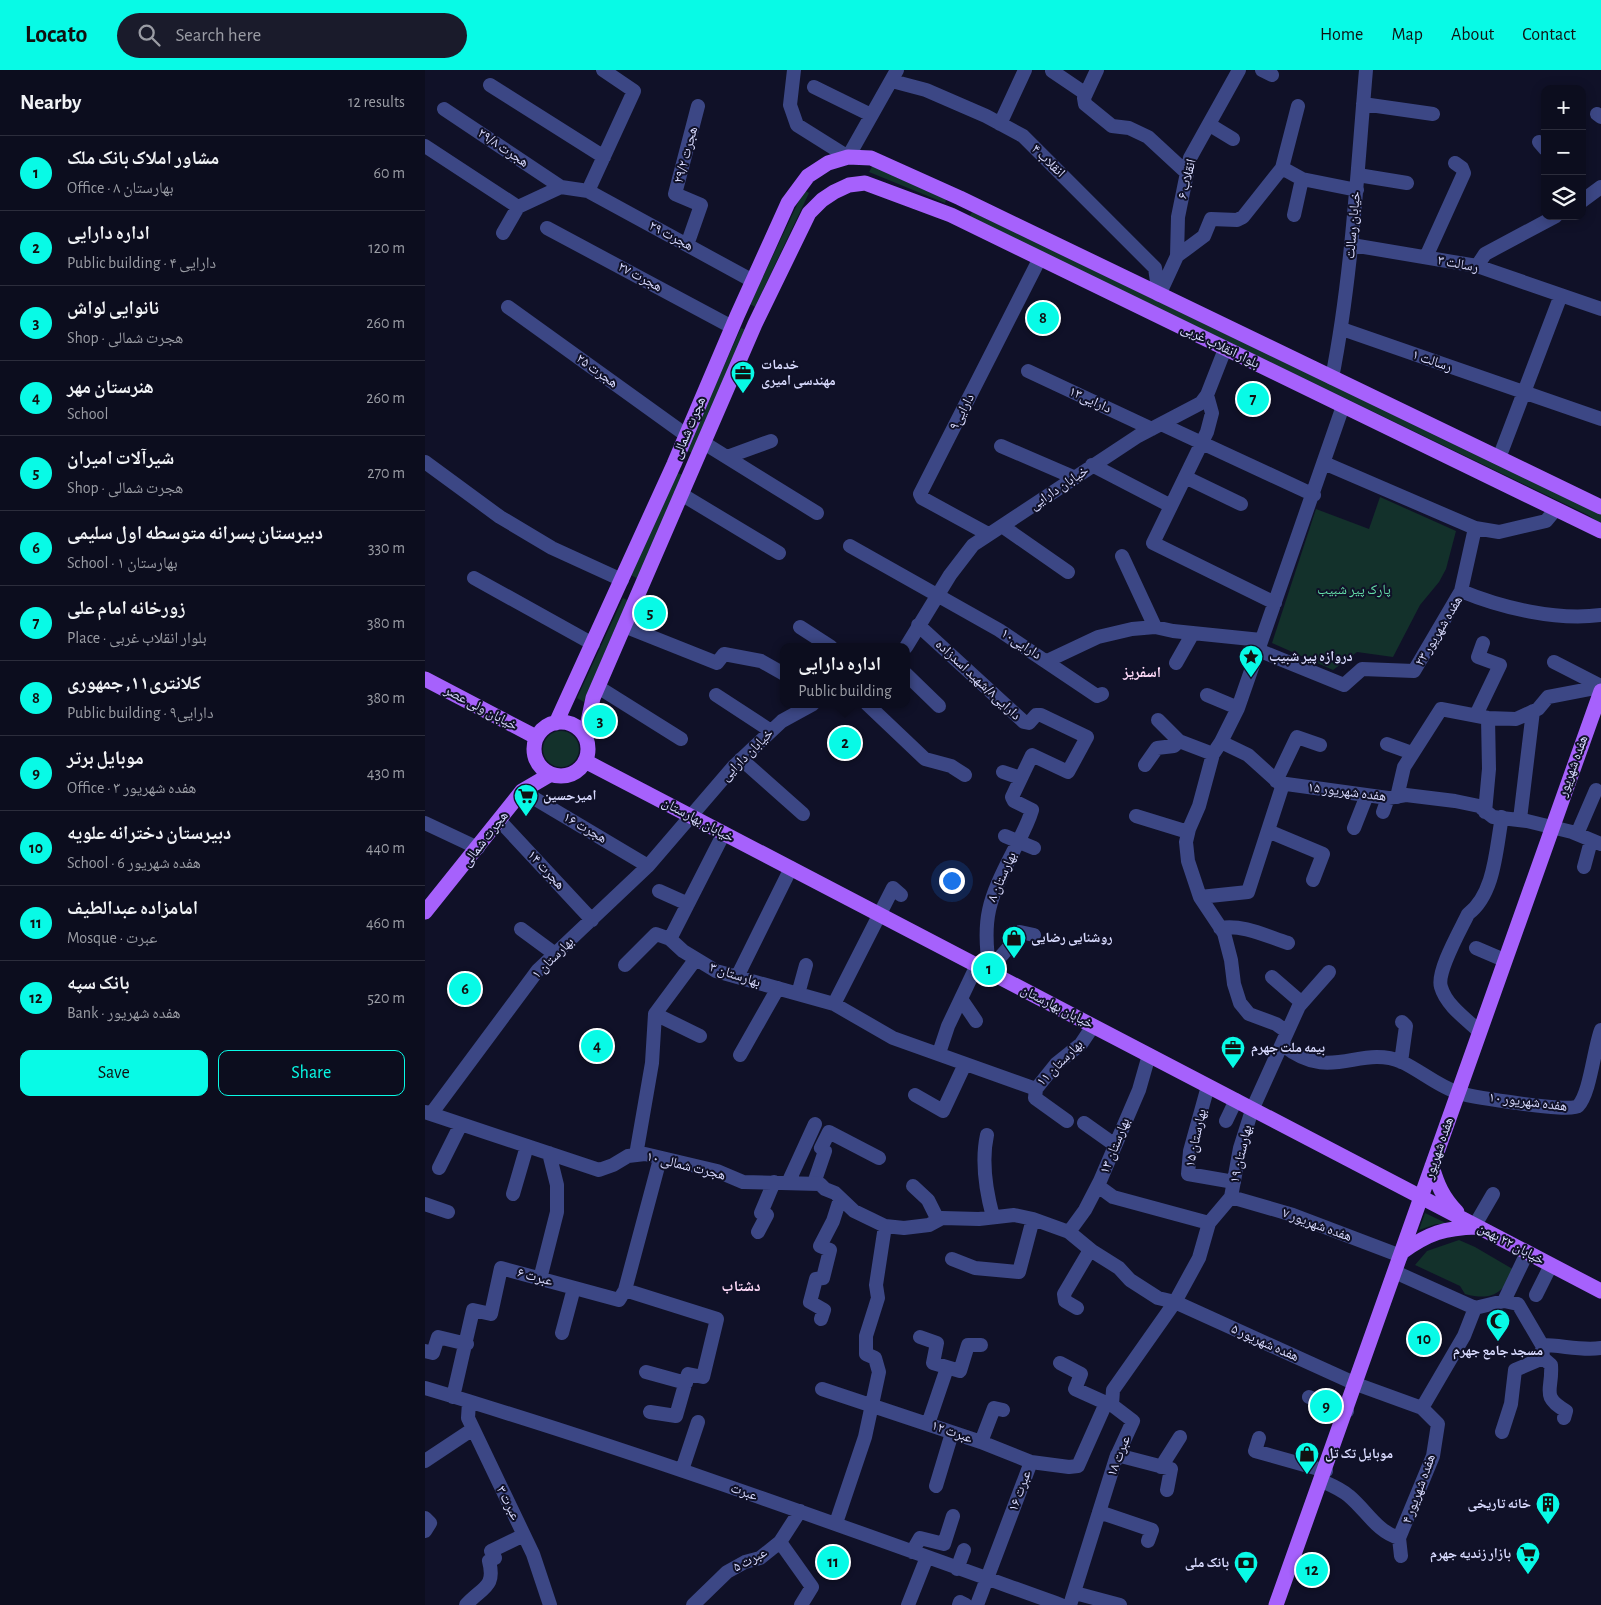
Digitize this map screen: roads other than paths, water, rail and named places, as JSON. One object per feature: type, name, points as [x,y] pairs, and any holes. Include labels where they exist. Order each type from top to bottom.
[{"type":"main road","name":"هجرت شمالی","points":[[556,722],[622,580],[788,203],[808,176],[828,163],[848,157]]},
{"type":"main road","points":[[848,157],[849,185]]},
{"type":"main road","name":"بلوار انقلاب غربی","points":[[848,157],[871,158],[960,198],[1601,507]]},
{"type":"main road","points":[[808,176],[828,196]]},
{"type":"main road","name":"بلوار انقلاب غربی","points":[[828,196],[849,185],[865,183],[951,215],[1601,531]]},
{"type":"main road","name":"هجرت شمالی","points":[[585,736],[598,687],[755,324],[809,213],[828,196]]},
{"type":"main road","points":[[951,215],[960,198]]},
{"type":"main road","points":[[735,321],[755,324]]},
{"type":"main road","name":"خیابان ولی عصر","points":[[425,679],[536,737]]},
{"type":"main road","name":"هفده شهریور","points":[[1276,1605],[1324,1476],[1479,1031],[1601,691]]},
{"type":"main road","points":[[522,791],[535,758],[534,744],[536,737],[541,730],[556,722],[573,725],[585,736],[588,753],[585,761],[581,768],[567,776],[551,774],[541,768],[535,758]]},
{"type":"main road","name":"خیابان بهارستان","points":[[585,761],[1421,1197]]},
{"type":"main road","name":"هجرت شمالی","points":[[427,907],[478,848],[522,791],[551,774]]},
{"type":"main road","points":[[1432,1166],[1438,1186],[1449,1204],[1472,1223]]},
{"type":"main road","name":"خیابان ۲۲ بهمن","points":[[1421,1197],[1601,1291]]},
{"type":"main road","points":[[1402,1254],[1424,1236],[1450,1227],[1472,1223]]},
{"type":"street","points":[[588,191],[634,91],[603,70]]},
{"type":"street","points":[[794,70],[790,106],[797,125],[848,157],[894,75]]},
{"type":"street","points":[[1000,124],[1025,70]]},
{"type":"street","points":[[1097,70],[1086,94],[1085,104],[1112,126],[1129,128],[1148,137],[1187,173]]},
{"type":"street","name":"خیابان رسالت","points":[[1332,378],[1342,330],[1352,245],[1366,70]]},
{"type":"street","points":[[1052,71],[1086,94]]},
{"type":"street","name":"انقلاب ۶","points":[[1159,295],[1177,256],[1178,216],[1191,158],[1209,125],[1233,72]]},
{"type":"street","name":"انقلاب ۴","points":[[894,75],[1023,136],[1155,268],[1159,295]]},
{"type":"street","points":[[490,85],[604,157]]},
{"type":"street","points":[[814,87],[871,116]]},
{"type":"street","points":[[1363,104],[1433,114]]},
{"type":"street","name":"هجرت ۲۹/۲","points":[[687,245],[701,205],[675,194],[699,106]]},
{"type":"street","points":[[1177,256],[1204,236],[1211,219],[1237,220],[1243,217],[1281,168],[1298,106]]},
{"type":"street","name":"هجرت ۲۹/۸","points":[[444,109],[561,187]]},
{"type":"street","points":[[1209,125],[1233,139]]},
{"type":"street","points":[[425,146],[518,207]]},
{"type":"street","points":[[1425,258],[1464,173],[1462,168],[1455,163]]},
{"type":"street","points":[[1281,168],[1302,180],[1357,190]]},
{"type":"street","points":[[1358,175],[1407,183]]},
{"type":"street","points":[[1294,214],[1302,180]]},
{"type":"street","points":[[503,233],[518,207],[561,187]]},
{"type":"street","name":"هجرت ۲۹","points":[[561,187],[588,191],[753,280]]},
{"type":"street","points":[[1586,196],[1601,188]]},
{"type":"street","points":[[1477,266],[1485,254],[1549,220]]},
{"type":"street","name":"هجرت ۲۷","points":[[547,228],[735,321]]},
{"type":"street","name":"رسالت ۳","points":[[1352,245],[1477,266],[1601,309]]},
{"type":"street","name":"دارایی۹","points":[[989,534],[922,498],[920,494],[1039,258]]},
{"type":"street","points":[[1499,458],[1561,295]]},
{"type":"street","name":"هجرت ۲۵","points":[[508,307],[686,435]]},
{"type":"street","name":"رسالت ۱","points":[[1342,330],[1601,419]]},
{"type":"street","points":[[1225,349],[1207,395],[1212,414],[1202,442],[1153,538],[1154,545],[1275,603]]},
{"type":"street","name":"دارایی۱۳","points":[[1028,371],[1157,426],[1202,442],[1313,495]]},
{"type":"street","name":"خیابان دارایی","points":[[908,643],[937,596],[973,545],[1092,465],[1157,426],[1201,403],[1207,395]]},
{"type":"street","points":[[1343,406],[1325,463],[1238,708],[1217,748],[1199,806],[1188,832],[1186,842],[1188,861],[1200,897],[1220,928],[1229,951],[1234,984],[1241,1003],[1249,1014],[1277,1024],[1295,1054],[1324,1064],[1383,1058],[1401,1062],[1458,1093]]},
{"type":"street","points":[[727,457],[771,441]]},
{"type":"street","points":[[704,443],[817,512]]},
{"type":"street","points":[[1001,446],[1073,478]]},
{"type":"street","points":[[425,462],[500,516],[552,548],[622,580]]},
{"type":"street","points":[[1325,463],[1475,528],[1499,532],[1546,521],[1556,508]]},
{"type":"street","points":[[1092,465],[1171,506]]},
{"type":"street","points":[[1185,477],[1241,504]]},
{"type":"street","points":[[681,494],[779,553]]},
{"type":"street","points":[[1002,526],[1068,572]]},
{"type":"street","points":[[1461,591],[1475,528]]},
{"type":"street","name":"دارایی۱۰","points":[[850,546],[999,630],[1097,696],[1102,694]]},
{"type":"street","points":[[1122,556],[1155,627]]},
{"type":"street","points":[[474,578],[593,644]]},
{"type":"street","name":"هفده شهریور ۲۳","points":[[1260,645],[1344,685],[1362,669],[1414,671],[1461,591],[1489,603],[1526,610],[1581,618],[1601,615]]},
{"type":"street","name":"دارایی۸/شهید اسدزاده","points":[[918,625],[1024,722],[1029,723],[1036,715],[1041,714],[1087,736],[1068,772],[1032,755],[1020,778],[1012,800],[1032,810],[1019,841]]},
{"type":"street","points":[[624,626],[717,663],[724,654],[761,660],[780,672]]},
{"type":"street","points":[[800,627],[825,643]]},
{"type":"street","points":[[1047,661],[1098,637],[1132,629],[1155,627],[1260,645]]},
{"type":"street","points":[[1176,663],[1193,634]]},
{"type":"street","points":[[1483,642],[1478,656],[1500,665],[1482,717],[1489,769],[1485,812]]},
{"type":"street","points":[[1554,662],[1601,686]]},
{"type":"street","points":[[910,678],[939,706]]},
{"type":"street","points":[[1383,812],[1393,798],[1404,768],[1412,753],[1441,710],[1482,717],[1516,718],[1533,711],[1549,697],[1601,686]]},
{"type":"street","points":[[598,687],[681,739]]},
{"type":"street","points":[[716,695],[771,731]]},
{"type":"street","points":[[1207,695],[1238,708]]},
{"type":"street","name":"خیابان دارایی","points":[[691,816],[741,759],[782,721],[806,708]]},
{"type":"street","points":[[871,708],[925,759],[951,766],[965,775]]},
{"type":"street","points":[[1519,819],[1533,711]]},
{"type":"street","points":[[1158,720],[1179,741],[1248,755],[1280,782]]},
{"type":"street","points":[[1200,897],[1247,893],[1268,831],[1280,782],[1297,737],[1320,745]]},
{"type":"street","points":[[1145,765],[1157,748],[1174,746],[1179,741]]},
{"type":"street","points":[[1387,744],[1412,753]]},
{"type":"street","points":[[741,759],[803,814]]},
{"type":"street","points":[[1003,772],[1020,778]]},
{"type":"street","name":"هفده شهریور ۱۵","points":[[1280,782],[1393,798],[1406,795],[1455,800],[1479,806],[1493,817],[1519,819],[1551,827],[1577,834],[1596,843]]},
{"type":"street","points":[[1577,834],[1596,790]]},
{"type":"street","name":"هجرت ۱۶","points":[[522,791],[648,866]]},
{"type":"street","points":[[1354,828],[1367,795]]},
{"type":"street","name":"بهارستان ۱","points":[[428,1113],[538,970],[648,866],[691,816]]},
{"type":"street","points":[[1136,816],[1188,832]]},
{"type":"street","points":[[1479,1031],[1448,1000],[1440,986],[1443,969],[1468,914],[1487,890],[1502,817]]},
{"type":"street","name":"هجرت ۱۴","points":[[499,820],[592,920]]},
{"type":"street","points":[[425,823],[478,848]]},
{"type":"street","points":[[1268,831],[1323,854],[1313,880]]},
{"type":"street","points":[[625,965],[656,934],[670,939],[724,833]]},
{"type":"street","points":[[1005,836],[1035,848]]},
{"type":"street","name":"بهارستان ۸","points":[[984,969],[986,917],[994,888],[1019,841]]},
{"type":"street","points":[[1584,867],[1596,843]]},
{"type":"street","points":[[737,977],[791,868]]},
{"type":"street","points":[[834,1004],[892,888]]},
{"type":"street","points":[[659,891],[688,904]]},
{"type":"street","points":[[1220,928],[1231,926],[1266,934],[1287,943]]},
{"type":"street","points":[[521,929],[555,954]]},
{"type":"street","points":[[939,1054],[948,1026],[961,999],[984,969],[1013,944],[1020,932],[1034,935]]},
{"type":"street","name":"بهارستان ۳","points":[[670,939],[695,960],[716,971],[834,1004],[893,1038],[939,1054]]},
{"type":"street","points":[[1476,948],[1505,960]]},
{"type":"street","points":[[636,1155],[652,1063],[655,1014],[695,960]]},
{"type":"street","points":[[798,994],[806,965]]},
{"type":"street","name":"بهارستان ۱۹","points":[[1175,1302],[1199,1258],[1209,1223],[1231,1198],[1240,1148],[1252,1110],[1284,1038],[1302,1003],[1329,972]]},
{"type":"street","points":[[1272,977],[1302,1003]]},
{"type":"street","points":[[740,1056],[778,988]]},
{"type":"street","points":[[961,999],[976,1021]]},
{"type":"street","points":[[655,1014],[700,1036]]},
{"type":"street","points":[[1401,1062],[1406,1026],[1402,1022]]},
{"type":"street","name":"بهارستان ۱۱","points":[[939,1054],[1035,1089],[1056,1064],[1081,1044],[1093,1026]]},
{"type":"street","name":"هفده شهریور ۱۰","points":[[1458,1093],[1542,1107],[1573,1108],[1579,1106],[1587,1085],[1601,1030]]},
{"type":"street","name":"بهارستان ۱۳","points":[[1069,1232],[1085,1210],[1098,1186],[1139,1090],[1149,1055]]},
{"type":"street","points":[[915,1095],[943,1111],[965,1064]]},
{"type":"street","name":"بهارستان ۱۵","points":[[1208,1086],[1191,1151],[1188,1174],[1234,1182]]},
{"type":"street","points":[[1035,1089],[1035,1098],[1067,1121]]},
{"type":"street","points":[[1226,1121],[1236,1100]]},
{"type":"street","name":"هجرت شمالی ۱۰","points":[[428,1113],[599,1170],[613,1165],[627,1156],[645,1154],[717,1171],[743,1182],[814,1183],[835,1193],[854,1212],[885,1226]]},
{"type":"street","points":[[1084,1123],[1115,1145]]},
{"type":"street","points":[[439,1168],[461,1124]]},
{"type":"street","points":[[788,1183],[815,1124]]},
{"type":"street","points":[[814,1183],[825,1151],[821,1148],[829,1132],[879,1158]]},
{"type":"street","points":[[987,1135],[984,1149],[985,1171],[988,1198],[993,1217]]},
{"type":"street","points":[[513,1194],[527,1146]]},
{"type":"street","points":[[540,1279],[557,1212],[557,1185],[549,1153]]},
{"type":"street","points":[[649,1412],[676,1416],[688,1374],[703,1377],[717,1319],[625,1290],[660,1159]]},
{"type":"street","points":[[758,1232],[767,1215],[761,1213],[774,1182]]},
{"type":"street","points":[[913,1186],[927,1200],[937,1220]]},
{"type":"street","points":[[1098,1186],[1113,1197],[1209,1223]]},
{"type":"street","points":[[1472,1223],[1493,1194]]},
{"type":"street","name":"هفده شهریور ۷","points":[[1231,1198],[1293,1215],[1402,1254]]},
{"type":"street","points":[[821,1319],[824,1310],[810,1302],[816,1279],[823,1278],[830,1250],[820,1246],[833,1221],[840,1199]]},
{"type":"street","points":[[425,1204],[448,1212]]},
{"type":"street","points":[[836,1523],[865,1437],[879,1372],[875,1358],[865,1354],[866,1336],[878,1298],[876,1285],[885,1226],[904,1228],[929,1225],[937,1220],[1014,1216],[1033,1219],[1069,1232]]},
{"type":"street","points":[[952,1259],[975,1268],[1019,1272],[1033,1219]]},
{"type":"street","name":"هفده شهریور ۵","points":[[1069,1232],[1090,1250],[1119,1268],[1130,1280],[1158,1298],[1175,1302],[1356,1384]]},
{"type":"street","points":[[1077,1308],[1065,1301],[1064,1294],[1090,1250]]},
{"type":"street","points":[[1504,1301],[1527,1253]]},
{"type":"street","points":[[1536,1296],[1551,1265]]},
{"type":"street","name":"عبرت ۶","points":[[453,1397],[467,1344],[473,1310],[491,1314],[501,1268],[619,1300],[625,1290]]},
{"type":"street","points":[[1395,1272],[1475,1308],[1504,1301],[1518,1304],[1551,1365],[1549,1396],[1551,1401],[1567,1411],[1564,1418]]},
{"type":"street","points":[[562,1333],[574,1288]]},
{"type":"street","points":[[1060,1363],[1081,1374],[1075,1389],[1109,1404],[1113,1390],[1175,1302]]},
{"type":"street","points":[[1421,1408],[1464,1336],[1475,1308]]},
{"type":"street","points":[[425,1351],[433,1354],[438,1337],[467,1344]]},
{"type":"street","points":[[920,1337],[937,1343],[933,1364],[961,1370],[968,1345],[971,1343],[981,1345]]},
{"type":"street","points":[[1502,1432],[1511,1404],[1515,1370],[1543,1352],[1561,1345],[1582,1349],[1601,1348]]},
{"type":"street","points":[[928,1424],[947,1368]]},
{"type":"street","points":[[646,1372],[685,1383]]},
{"type":"street","name":"هفده شهریور ۴","points":[[1356,1384],[1421,1408],[1438,1424],[1434,1448],[1407,1522],[1399,1538],[1401,1556]]},
{"type":"street","name":"عبرت","points":[[425,1388],[567,1431],[682,1470],[836,1523],[957,1569],[1061,1605]]},
{"type":"street","name":"عبرت ۱۲","points":[[822,1389],[981,1442],[1031,1462]]},
{"type":"street","points":[[1309,1397],[1347,1411]]},
{"type":"street","name":"عبرت ۳","points":[[469,1402],[468,1418],[489,1467],[524,1535],[550,1605]]},
{"type":"street","name":"عبرت ۱۸","points":[[1073,1599],[1117,1455],[1133,1421],[1109,1404]]},
{"type":"street","name":"عبرت ۱۶","points":[[977,1605],[1031,1462],[1069,1467],[1078,1466],[1109,1404]]},
{"type":"street","points":[[981,1442],[994,1408],[1003,1410]]},
{"type":"street","points":[[682,1470],[698,1422]]},
{"type":"street","points":[[425,1461],[473,1429]]},
{"type":"street","points":[[936,1486],[952,1433]]},
{"type":"street","points":[[1161,1466],[1180,1437]]},
{"type":"street","points":[[1259,1438],[1255,1451],[1324,1476],[1349,1496],[1376,1525],[1391,1536],[1399,1538]]},
{"type":"street","points":[[1117,1455],[1171,1469],[1167,1490]]},
{"type":"street","name":"عبرت ۵","points":[[693,1605],[727,1572],[745,1562],[760,1558],[780,1542],[800,1511]]},
{"type":"street","points":[[1099,1512],[1152,1530],[1148,1541]]},
{"type":"street","points":[[913,1552],[920,1538],[944,1544],[953,1516]]},
{"type":"street","points":[[425,1518],[430,1523],[425,1531]]},
{"type":"street","points":[[467,1605],[489,1584],[493,1574],[489,1561],[495,1558],[491,1551],[524,1535]]},
{"type":"street","points":[[780,1542],[812,1587],[801,1605]]},
{"type":"street","points":[[957,1569],[964,1550]]},
{"type":"street","points":[[908,1605],[927,1557]]},
{"type":"street","points":[[1073,1599],[1120,1605]]},
{"type":"street","points":[[959,1605],[959,1602],[966,1605]]},
{"type":"place","name":"کلانتری۱۱, جمهوری","points":[[1043,318]]},
{"type":"place","name":"خدمات مهندسی امیری","points":[[743,394]]},
{"type":"place","name":"زورخانه امام علی","points":[[1253,399]]},
{"type":"place","name":"شیرآلات امیران","points":[[650,613]]},
{"type":"place","name":"دروازه پیر شبیب","points":[[1251,678]]},
{"type":"place","name":"نانوایی لواش","points":[[600,721]]},
{"type":"place","name":"اداره دارایی","points":[[845,743]]},
{"type":"place","name":"امیرحسین","points":[[526,817]]},
{"type":"place","name":"روشنایی رضایی","points":[[1014,959]]},
{"type":"place","name":"مشاور املاک بانک ملک","points":[[989,969]]},
{"type":"place","name":"دبیرستان پسرانه متوسطه اول سلیمی","points":[[465,989]]},
{"type":"place","name":"هنرستان مهر","points":[[597,1046]]},
{"type":"place","name":"بیمه ملت جهرم","points":[[1233,1069]]},
{"type":"place","name":"دبیرستان دخترانه علویه","points":[[1424,1339]]},
{"type":"place","name":"مسجد جامع جهرم","points":[[1498,1342]]},
{"type":"place","name":"موبایل برتر","points":[[1326,1406]]},
{"type":"place","name":"موبایل تک تل","points":[[1307,1475]]},
{"type":"place","name":"خانه تاریخی","points":[[1548,1525]]},
{"type":"place","name":"امامزاده عبدالطیف","points":[[833,1562]]},
{"type":"place","name":"بانک سپه","points":[[1312,1570]]},
{"type":"place","name":"بازار زندیه جهرم","points":[[1528,1575]]},
{"type":"place","name":"بانک ملی","points":[[1246,1584]]},
{"type":"district","name":"اسفریز","points":[[1142,672]]},
{"type":"district","name":"دشتاب","points":[[741,1286]]},
{"type":"park label","name":"پارک پیر شبیب","points":[[1354,590]]}]
